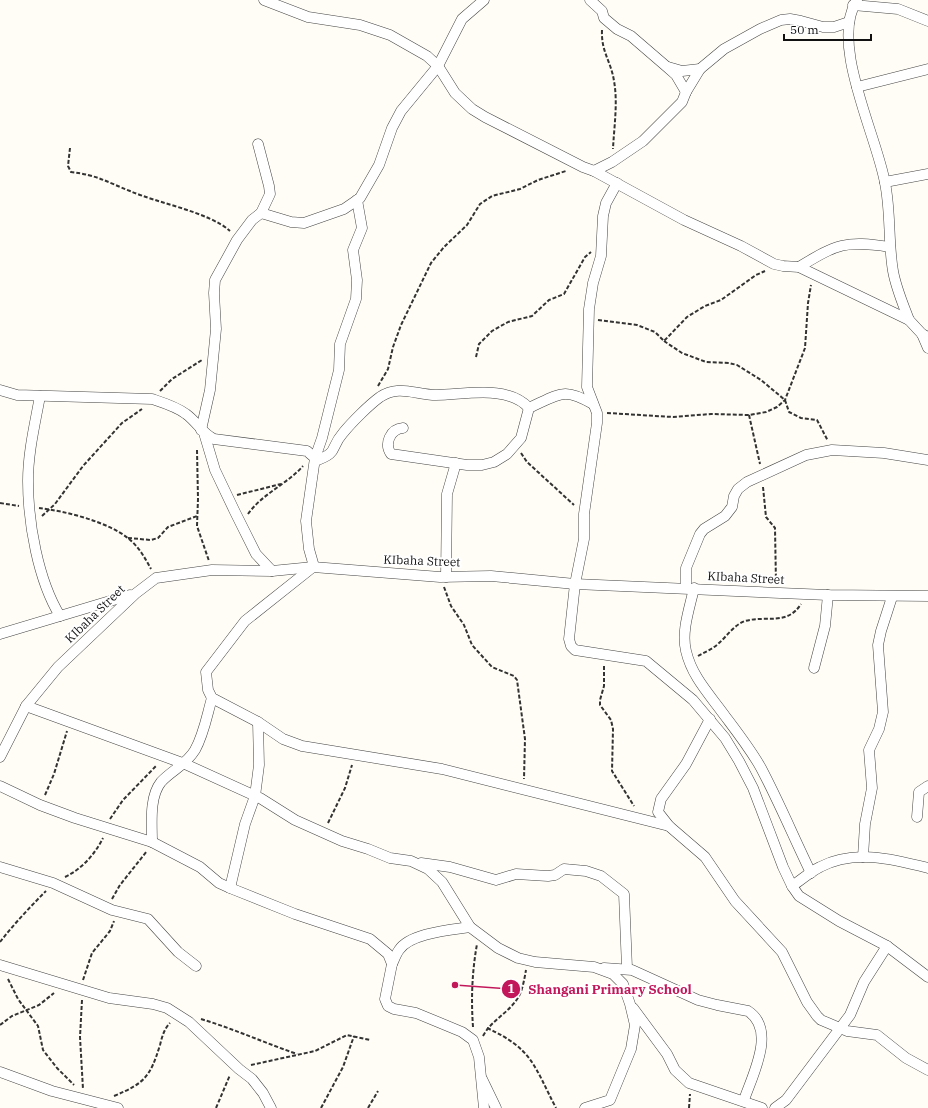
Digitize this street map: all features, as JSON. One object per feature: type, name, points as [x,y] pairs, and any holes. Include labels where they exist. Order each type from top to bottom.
[{"type":"street","points":[[264,0],[308,17],[376,29],[427,56],[438,66],[455,93],[472,109],[485,117],[583,167],[594,171],[684,220],[783,266],[799,267],[853,295],[909,320],[925,335],[928,348]]},
{"type":"street","points":[[261,213],[291,222],[304,223],[344,209],[362,196],[379,165],[396,119],[418,89],[438,66],[462,19],[484,0]]},
{"type":"street","points":[[590,0],[602,11],[604,18],[616,29],[631,36],[676,75],[686,92]]},
{"type":"street","points":[[909,320],[897,290],[890,247],[889,214],[885,182],[857,87],[849,44],[849,22],[855,3],[898,9],[928,21]]},
{"type":"street","points":[[594,171],[612,162],[644,141],[674,112],[682,102],[686,92],[700,69],[724,49],[760,29],[781,20],[801,21],[823,27],[834,27],[849,22]]},
{"type":"street","points":[[667,67],[682,71],[700,69]]},
{"type":"street","points":[[857,87],[928,69]]},
{"type":"street","points":[[258,144],[269,186],[268,200],[261,213],[252,220],[237,240],[215,280],[214,293],[217,324],[210,390],[202,431],[215,470],[228,498],[256,554],[272,571]]},
{"type":"street","points":[[885,182],[928,174]]},
{"type":"street","points":[[617,183],[606,202],[603,216],[603,241],[601,256],[591,293],[587,387],[595,409],[597,423],[584,514],[584,539],[575,584],[569,639],[571,646],[575,650],[639,659],[651,664],[693,700],[725,738],[753,788],[775,847],[792,886],[799,896],[812,905],[887,946],[928,978]]},
{"type":"street","points":[[357,200],[362,228],[353,250],[357,280],[356,299],[340,344],[339,370],[322,438],[314,458],[306,509],[309,549],[313,565],[245,621],[237,630],[206,672],[208,690],[212,698],[258,722],[283,739],[302,746],[324,751],[355,754],[442,769],[669,826]]},
{"type":"street","points":[[799,267],[830,248],[839,245],[870,244],[890,247]]},
{"type":"street","points":[[0,390],[17,395],[100,396],[152,399],[170,405],[186,414],[202,431],[214,439],[302,449],[314,458]]},
{"type":"street","points":[[314,458],[332,453],[341,435],[376,401],[387,393],[401,390],[431,395],[484,393],[511,397],[522,401],[529,408]]},
{"type":"street","points":[[529,408],[565,393],[579,395],[595,409]]},
{"type":"street","points":[[40,396],[28,480],[30,507],[42,580],[60,616]]},
{"type":"street","points":[[403,428],[396,430],[389,438],[388,448],[391,454],[474,466],[488,464],[501,460],[516,445],[524,431],[529,408]]},
{"type":"street","points":[[810,873],[761,768],[724,715],[709,697],[698,679],[689,659],[685,641],[690,588],[686,568],[700,534],[704,529],[725,516],[732,507],[734,496],[738,489],[747,482],[762,475],[806,456],[832,450],[884,453],[928,460]]},
{"type":"street","points":[[443,577],[447,494],[456,463]]},
{"type":"street","name":"KIbaha Street","points":[[0,757],[26,706],[58,667],[135,594],[156,578],[212,570],[272,571],[313,565],[443,577],[491,576],[575,584],[828,595],[892,597],[928,596]]},
{"type":"street","points":[[0,634],[106,604],[135,594]]},
{"type":"street","points":[[814,668],[825,626],[828,595]]},
{"type":"street","points":[[863,857],[865,824],[872,788],[869,750],[879,729],[883,712],[878,646],[881,630],[892,597]]},
{"type":"street","points":[[153,843],[152,813],[158,788],[162,782],[185,764],[200,740],[212,698]]},
{"type":"street","points":[[26,706],[69,723],[185,764],[255,796],[295,820],[377,854],[417,863],[450,867],[496,880],[516,874],[555,875],[564,869],[586,871],[601,876],[624,894],[627,968]]},
{"type":"street","points":[[710,719],[699,742],[660,799],[658,812],[669,826],[705,857],[735,901],[782,952],[807,1002],[821,1020],[847,1030],[877,1035],[906,1058],[928,1070]]},
{"type":"street","points":[[230,888],[245,824],[255,796],[260,765],[258,722]]},
{"type":"street","points":[[0,786],[40,805],[153,843],[200,867],[219,883],[230,888],[294,914],[370,939],[388,954],[392,964]]},
{"type":"street","points":[[917,817],[919,792],[928,786]]},
{"type":"street","points":[[792,886],[818,867],[841,858],[863,857],[900,861],[928,868]]},
{"type":"street","points":[[417,863],[428,868],[442,882],[470,927],[498,948],[527,961],[602,968],[627,968],[698,1000],[748,1011],[759,1024],[763,1041],[744,1100]]},
{"type":"street","points":[[0,867],[53,883],[118,912],[148,919],[178,952],[196,966]]},
{"type":"street","points":[[470,927],[443,931],[412,940],[399,950],[392,964],[385,999],[388,1006],[394,1009],[416,1013],[462,1032],[475,1044],[481,1077],[484,1108]]},
{"type":"street","points":[[775,1108],[786,1100],[850,1015],[864,982],[887,946]]},
{"type":"street","points":[[2,965],[82,991],[109,998],[153,1004],[167,1008],[190,1022],[237,1067],[252,1079],[263,1093],[271,1108]]},
{"type":"street","points":[[585,1108],[610,1100],[633,1041],[634,1025],[630,1004],[623,984],[618,977],[602,968]]},
{"type":"street","points":[[630,1004],[667,1054],[675,1070],[689,1083],[725,1096],[744,1100],[762,1108]]},
{"type":"street","points":[[0,1072],[52,1091],[85,1097],[118,1108]]},
{"type":"street","points":[[481,1077],[496,1108]]},
{"type":"path","points":[[602,11],[602,49],[612,71],[615,83],[616,98],[612,162]]},
{"type":"path","points":[[70,148],[68,166],[71,172],[100,178],[129,191],[193,213],[223,226],[237,240]]},
{"type":"path","points":[[376,401],[376,390],[388,369],[401,325],[431,263],[444,247],[467,225],[480,204],[500,193],[513,191],[544,178],[583,167]]},
{"type":"path","points":[[476,357],[479,344],[492,331],[514,320],[532,316],[549,300],[564,294],[585,257],[603,241]]},
{"type":"path","points":[[664,341],[687,317],[734,292],[756,275],[783,266]]},
{"type":"path","points":[[595,409],[673,417],[711,414],[750,415],[766,412],[777,407],[784,400],[805,348],[810,289],[815,275]]},
{"type":"path","points":[[589,321],[604,320],[637,324],[655,332],[664,341],[682,353],[706,362],[729,363],[737,365],[761,380],[784,400],[790,412],[801,418],[817,420],[832,450]]},
{"type":"path","points":[[49,509],[122,423],[139,412],[172,379],[213,351]]},
{"type":"path","points":[[750,415],[762,475],[766,517],[775,528],[776,592]]},
{"type":"path","points":[[202,431],[196,453],[198,532],[212,570]]},
{"type":"path","points":[[516,445],[527,462],[584,514]]},
{"type":"path","points":[[241,523],[250,510],[294,476],[314,458]]},
{"type":"path","points":[[228,498],[248,491],[283,484]]},
{"type":"path","points":[[0,503],[49,509],[82,517],[128,538],[151,540],[158,538],[168,527],[197,516]]},
{"type":"path","points":[[128,538],[142,554],[156,578]]},
{"type":"path","points":[[443,577],[451,606],[464,625],[472,646],[492,667],[514,676],[517,680],[525,739],[524,790]]},
{"type":"path","points":[[689,659],[714,647],[739,623],[747,621],[780,619],[792,615],[806,594]]},
{"type":"path","points":[[604,654],[604,686],[600,705],[611,720],[613,729],[612,771],[643,819]]},
{"type":"path","points":[[40,805],[54,774],[69,723]]},
{"type":"path","points":[[322,832],[345,788],[355,754]]},
{"type":"path","points":[[0,942],[16,920],[31,908],[53,883],[73,874],[89,859],[100,843],[123,800],[165,757]]},
{"type":"path","points":[[107,908],[120,885],[153,843]]},
{"type":"path","points":[[85,1097],[80,1037],[82,991],[86,969],[92,953],[110,931],[118,912]]},
{"type":"path","points":[[475,1044],[471,1002],[474,964],[479,935]]},
{"type":"path","points":[[475,1044],[487,1028],[515,1002],[524,980],[527,961]]},
{"type":"path","points":[[2,965],[14,992],[38,1026],[43,1050],[57,1068],[85,1097]]},
{"type":"path","points":[[0,1025],[12,1016],[40,1005],[51,994],[58,992]]},
{"type":"path","points":[[97,1101],[131,1088],[147,1078],[163,1034],[167,1026],[178,1015]]},
{"type":"path","points":[[196,1017],[226,1026],[247,1036],[297,1054]]},
{"type":"path","points":[[487,1028],[507,1037],[524,1050],[532,1060],[556,1108]]},
{"type":"path","points":[[216,1108],[230,1074],[237,1067],[315,1051],[341,1037],[354,1036],[370,1040]]},
{"type":"path","points":[[321,1108],[343,1066],[354,1036]]},
{"type":"path","points":[[368,1108],[378,1091]]},
{"type":"place","name":"Shangani Primary School","points":[[455,985]]}]
